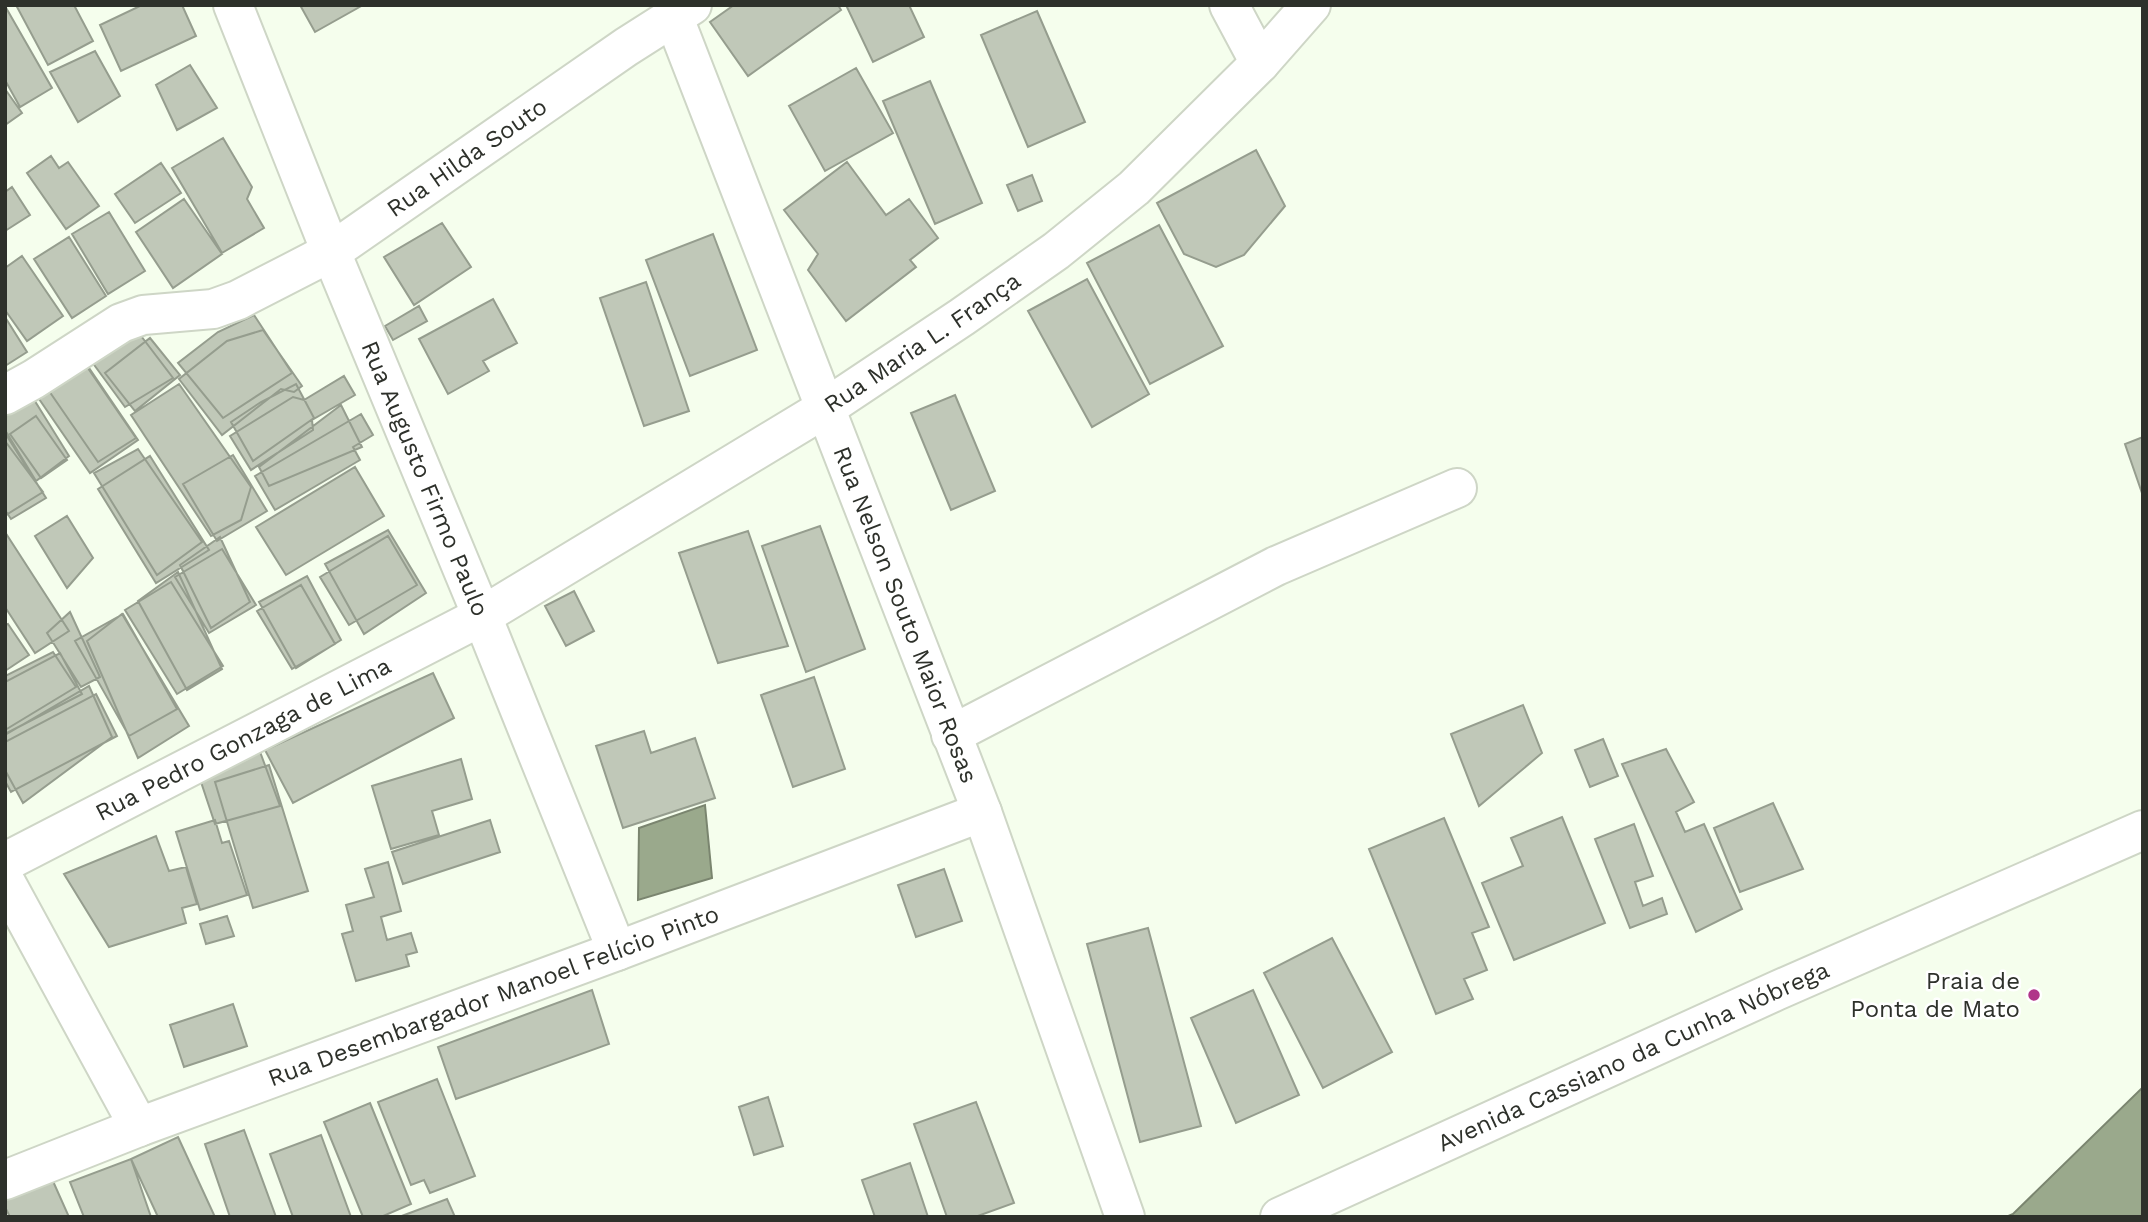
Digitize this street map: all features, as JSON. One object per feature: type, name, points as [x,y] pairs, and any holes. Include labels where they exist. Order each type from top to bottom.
[{"type":"street","name":"Rua Augusto Firmo Paulo","points":[[233,5],[617,951]]},
{"type":"street","points":[[1228,5],[1260,63]]},
{"type":"street","name":"Rua Maria L. França","points":[[482,616],[824,409],[1056,251],[1134,188],[1260,63],[1311,5]]},
{"type":"street","name":"Rua Hilda Souto","points":[[5,395],[34,380],[121,323],[143,315],[213,309],[238,300],[331,252],[626,47],[683,12]]},
{"type":"street","name":"Rua Nelson Souto Maior Rosas","points":[[683,12],[824,409],[982,812],[1125,1217]]},
{"type":"street","points":[[951,735],[1276,566],[1457,488]]},
{"type":"street","name":"Rua Pedro Gonzaga de Lima","points":[[5,862],[482,616]]},
{"type":"street","name":"Rua Desembargador Manoel Felício Pinto","points":[[5,1180],[139,1127],[617,951],[982,812]]},
{"type":"street","name":"Avenida Cassiano da Cunha Nóbrega","points":[[1280,1217],[1764,996],[2143,830]]},
{"type":"street","points":[[5,881],[139,1127]]},
{"type":"shaded area","points":[[705,805],[712,878],[638,900],[639,828]]},
{"type":"shaded area","points":[[2143,1087],[2143,1217],[2006,1217],[2013,1214]]},
{"type":"building","points":[[16,5],[74,5],[93,41],[48,65]]},
{"type":"building","points":[[142,5],[182,5],[196,36],[121,71],[100,25]]},
{"type":"building","points":[[300,5],[363,5],[315,32]]},
{"type":"building","points":[[734,5],[838,5],[841,10],[748,76],[710,22]]},
{"type":"building","points":[[846,5],[909,5],[924,37],[873,62]]},
{"type":"building","points":[[5,6],[52,88],[20,107],[5,80]]},
{"type":"building","points":[[1037,11],[1085,122],[1028,147],[981,35]]},
{"type":"building","points":[[95,51],[120,96],[78,122],[50,72]]},
{"type":"building","points":[[190,65],[217,108],[177,130],[156,85]]},
{"type":"building","points":[[856,68],[893,133],[825,171],[789,106]]},
{"type":"building","points":[[930,81],[982,203],[935,224],[883,101]]},
{"type":"building","points":[[5,89],[22,113],[5,125]]},
{"type":"building","points":[[223,138],[252,187],[247,199],[264,228],[222,253],[172,168]]},
{"type":"building","points":[[1256,150],[1285,206],[1244,255],[1216,267],[1184,254],[1157,203]]},
{"type":"building","points":[[51,156],[59,168],[68,162],[99,206],[66,229],[27,173]]},
{"type":"building","points":[[847,162],[886,215],[909,199],[938,238],[910,260],[916,267],[846,321],[808,270],[818,254],[784,210]]},
{"type":"building","points":[[161,163],[181,193],[135,223],[115,194]]},
{"type":"building","points":[[1032,175],[1042,201],[1018,211],[1007,185]]},
{"type":"building","points":[[12,187],[30,215],[5,231],[5,192]]},
{"type":"building","points":[[184,199],[222,254],[173,288],[136,232]]},
{"type":"building","points":[[109,212],[145,271],[108,294],[72,234]]},
{"type":"building","points":[[442,223],[471,267],[414,305],[384,257]]},
{"type":"building","points":[[1159,225],[1223,346],[1150,384],[1087,263]]},
{"type":"building","points":[[713,234],[757,350],[690,376],[646,260]]},
{"type":"building","points":[[69,237],[106,296],[72,318],[34,259]]},
{"type":"building","points":[[22,256],[63,316],[27,341],[5,310],[5,268]]},
{"type":"building","points":[[1087,279],[1149,394],[1092,427],[1028,311]]},
{"type":"building","points":[[646,282],[689,411],[644,426],[600,298]]},
{"type":"building","points":[[493,299],[517,343],[483,361],[489,371],[448,394],[419,339]]},
{"type":"building","points":[[419,306],[427,321],[393,340],[385,326]]},
{"type":"building","points":[[254,315],[292,373],[223,418],[178,363],[218,332]]},
{"type":"building","points":[[5,317],[27,352],[5,366]]},
{"type":"building","points":[[135,328],[173,378],[125,407],[92,362]]},
{"type":"building","points":[[263,330],[302,386],[294,392],[281,389],[222,435],[179,379],[227,341]]},
{"type":"building","points":[[150,338],[180,375],[135,411],[105,373]]},
{"type":"building","points":[[83,361],[136,438],[98,462],[47,388]]},
{"type":"building","points":[[85,362],[138,440],[90,473],[37,396]]},
{"type":"building","points":[[344,376],[355,395],[312,420],[313,430],[251,470],[230,436],[293,397],[304,400]]},
{"type":"building","points":[[179,384],[251,487],[241,520],[211,536],[131,415]]},
{"type":"building","points":[[296,384],[314,418],[253,461],[231,422],[261,402]]},
{"type":"building","points":[[955,395],[995,491],[951,510],[911,413]]},
{"type":"building","points":[[33,398],[69,456],[36,481],[5,430],[5,413]]},
{"type":"building","points":[[341,405],[362,447],[269,486],[259,467]]},
{"type":"building","points":[[361,414],[373,435],[353,447],[360,460],[275,510],[255,476]]},
{"type":"building","points":[[36,416],[67,460],[41,478],[10,434]]},
{"type":"building","points":[[5,433],[46,498],[11,519],[5,510]]},
{"type":"building","points":[[2143,437],[2143,496],[2125,444]]},
{"type":"building","points":[[5,441],[43,492],[6,515],[5,514]]},
{"type":"building","points":[[138,449],[202,542],[157,575],[94,473]]},
{"type":"building","points":[[233,455],[267,511],[217,541],[183,484]]},
{"type":"building","points":[[150,456],[209,550],[156,583],[98,489]]},
{"type":"building","points":[[355,467],[384,516],[286,575],[256,527]]},
{"type":"building","points":[[67,516],[93,558],[67,588],[35,536]]},
{"type":"building","points":[[820,526],[865,649],[806,672],[762,546]]},
{"type":"building","points":[[388,530],[426,593],[364,634],[325,564]]},
{"type":"building","points":[[748,531],[788,646],[718,663],[679,553]]},
{"type":"building","points":[[5,532],[69,631],[35,653],[5,607]]},
{"type":"building","points":[[388,536],[417,585],[349,625],[320,577]]},
{"type":"building","points":[[220,537],[250,602],[211,628],[180,565]]},
{"type":"building","points":[[222,549],[256,605],[209,633],[175,577]]},
{"type":"building","points":[[178,572],[222,669],[187,690],[138,601]]},
{"type":"building","points":[[307,576],[341,640],[296,668],[259,602]]},
{"type":"building","points":[[171,582],[223,666],[177,694],[125,610]]},
{"type":"building","points":[[301,585],[335,644],[292,669],[257,611]]},
{"type":"building","points":[[574,591],[594,631],[566,646],[545,606]]},
{"type":"building","points":[[70,612],[100,677],[81,687],[47,633]]},
{"type":"building","points":[[122,614],[189,726],[138,758],[87,641]]},
{"type":"building","points":[[123,614],[177,709],[129,736],[75,641]]},
{"type":"building","points":[[8,624],[29,655],[5,671],[5,625]]},
{"type":"building","points":[[53,652],[76,687],[5,730],[5,676]]},
{"type":"building","points":[[60,653],[82,694],[5,734],[5,682]]},
{"type":"building","points":[[433,673],[454,718],[293,803],[265,750]]},
{"type":"building","points":[[814,677],[845,769],[793,787],[761,695]]},
{"type":"building","points":[[89,686],[112,737],[23,803],[5,770],[5,735]]},
{"type":"building","points":[[96,694],[117,736],[11,792],[5,781],[5,742]]},
{"type":"building","points":[[1523,705],[1542,753],[1479,806],[1451,734]]},
{"type":"building","points":[[644,731],[651,753],[695,738],[715,798],[623,828],[596,746]]},
{"type":"building","points":[[1603,739],[1618,776],[1590,787],[1575,750]]},
{"type":"building","points":[[259,749],[280,806],[215,824],[201,782]]},
{"type":"building","points":[[1666,749],[1694,802],[1676,812],[1685,832],[1704,824],[1742,909],[1696,932],[1622,764]]},
{"type":"building","points":[[461,759],[472,799],[432,811],[439,835],[391,849],[372,786]]},
{"type":"building","points":[[269,765],[308,891],[253,908],[215,782]]},
{"type":"building","points":[[1773,803],[1803,869],[1740,892],[1714,828]]},
{"type":"building","points":[[1562,817],[1605,923],[1514,960],[1482,883],[1523,866],[1511,838]]},
{"type":"building","points":[[1444,818],[1489,927],[1472,933],[1487,970],[1464,979],[1473,999],[1436,1014],[1369,849]]},
{"type":"building","points":[[215,820],[222,843],[229,841],[247,895],[200,910],[176,832]]},
{"type":"building","points":[[490,820],[500,852],[403,884],[392,852]]},
{"type":"building","points":[[1634,824],[1653,876],[1635,882],[1643,906],[1662,898],[1667,914],[1630,928],[1595,839]]},
{"type":"building","points":[[156,836],[169,871],[186,867],[197,904],[182,908],[186,923],[109,947],[64,874]]},
{"type":"building","points":[[388,862],[401,911],[381,917],[387,940],[411,933],[417,952],[406,955],[409,966],[356,981],[342,934],[353,931],[346,905],[374,897],[365,869]]},
{"type":"building","points":[[944,869],[962,921],[916,937],[898,885]]},
{"type":"building","points":[[227,916],[234,936],[206,944],[200,924]]},
{"type":"building","points":[[1148,928],[1201,1126],[1140,1142],[1087,944]]},
{"type":"building","points":[[1332,938],[1392,1052],[1323,1088],[1264,973]]},
{"type":"building","points":[[592,990],[609,1044],[456,1099],[438,1047]]},
{"type":"building","points":[[1253,990],[1299,1095],[1236,1123],[1191,1018]]},
{"type":"building","points":[[233,1004],[247,1046],[184,1067],[170,1025]]},
{"type":"building","points":[[437,1079],[475,1176],[430,1193],[424,1180],[411,1185],[378,1102]]},
{"type":"building","points":[[768,1097],[783,1146],[754,1155],[739,1107]]},
{"type":"building","points":[[976,1102],[1014,1203],[975,1217],[947,1217],[914,1124]]},
{"type":"building","points":[[370,1103],[411,1204],[381,1217],[363,1217],[324,1122]]},
{"type":"building","points":[[244,1130],[276,1217],[230,1217],[205,1144]]},
{"type":"building","points":[[321,1135],[351,1217],[293,1217],[270,1154]]},
{"type":"building","points":[[178,1137],[215,1217],[158,1217],[131,1159]]},
{"type":"building","points":[[131,1159],[151,1217],[84,1217],[70,1182]]},
{"type":"building","points":[[910,1163],[928,1217],[875,1217],[862,1180]]},
{"type":"building","points":[[48,1170],[69,1217],[10,1217],[5,1207],[5,1189]]},
{"type":"building","points":[[447,1199],[455,1217],[399,1217]]},
{"type":"place","name":"Praia de Ponta de Mato","points":[[2034,995]]}]
